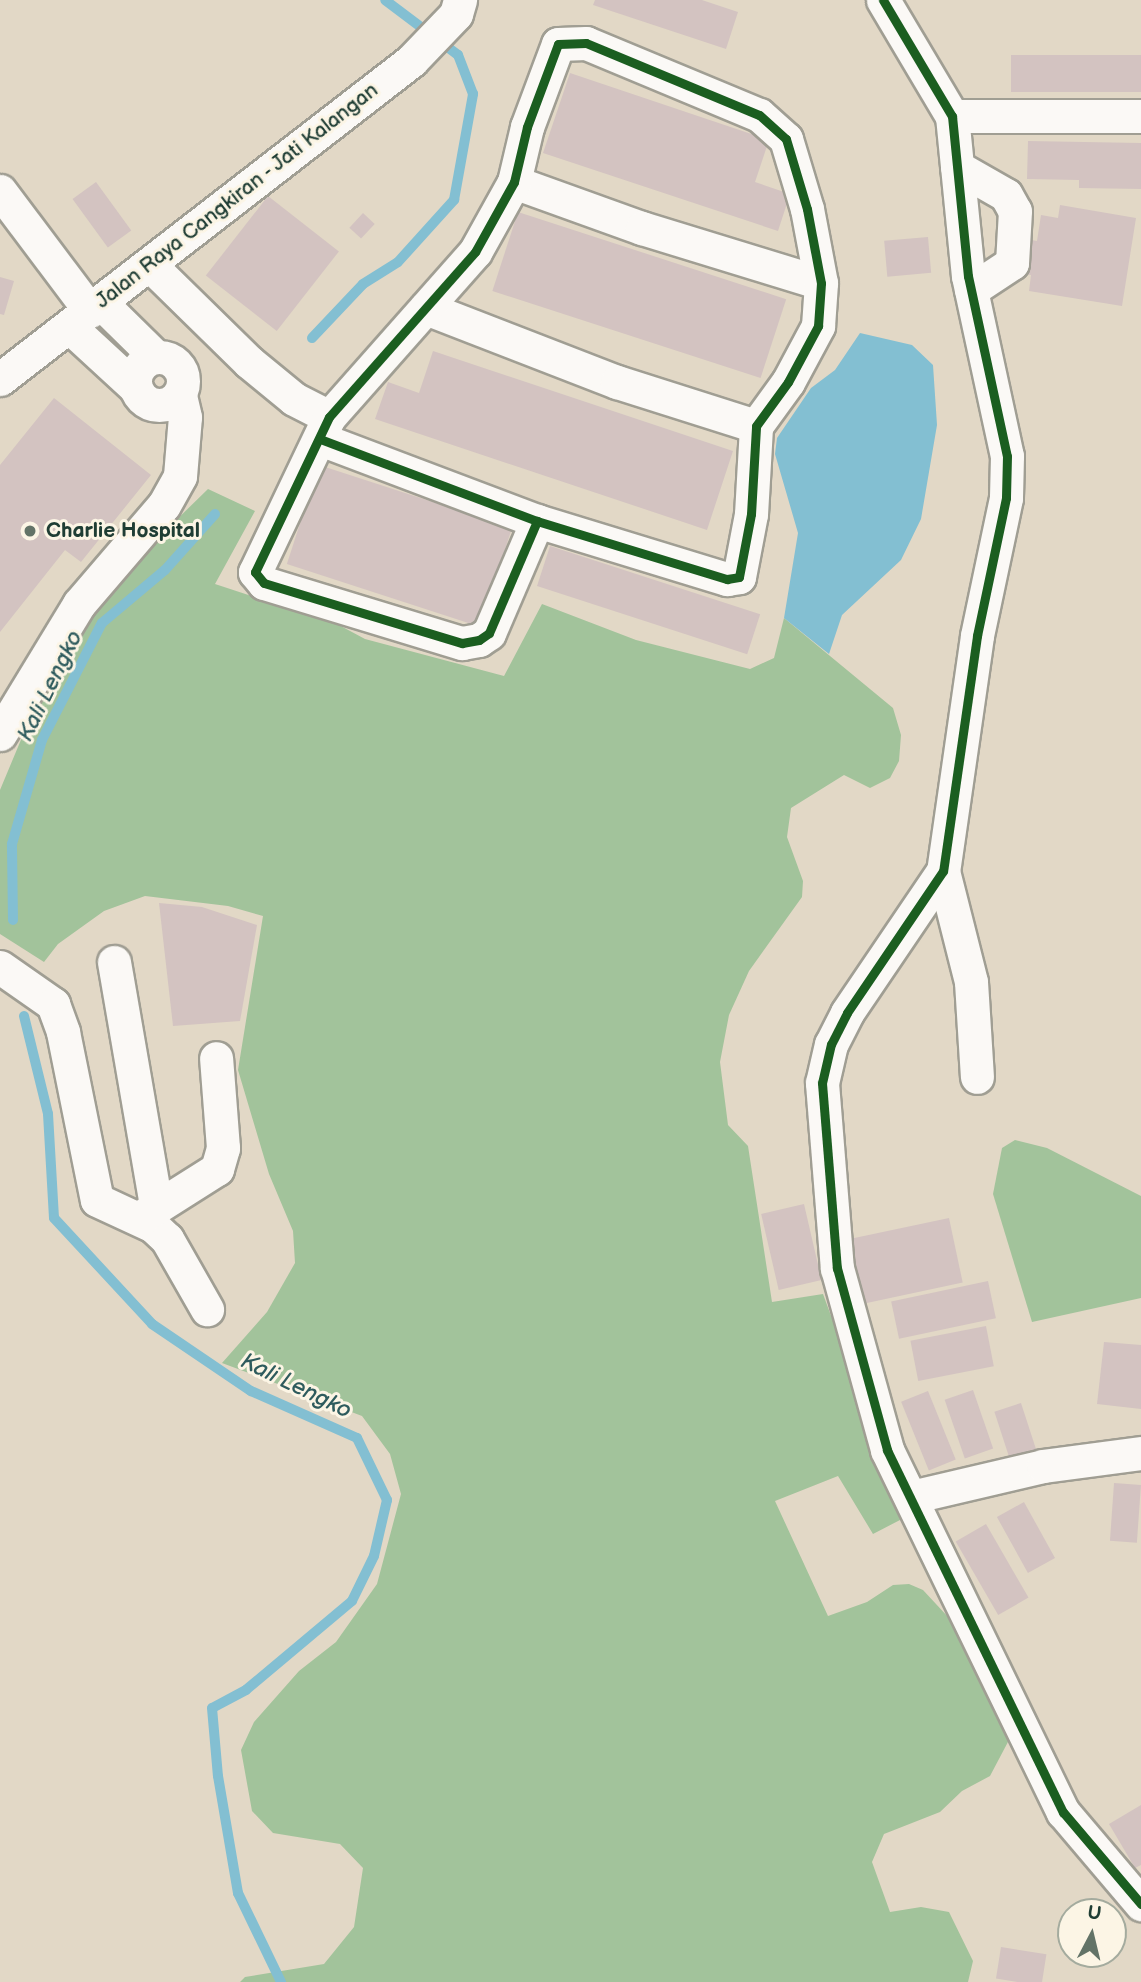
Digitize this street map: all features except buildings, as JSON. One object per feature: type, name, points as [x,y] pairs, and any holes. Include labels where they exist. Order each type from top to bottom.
[{"type":"street","points":[[883,0],[953,116],[971,290],[1007,456],[1006,498],[977,636],[943,872],[971,982],[977,1077]]},
{"type":"street","name":"Jalan Raya Cangkiran - Jati Kalangan","points":[[0,379],[411,61],[458,7]]},
{"type":"street","points":[[149,264],[249,362],[295,399],[324,428],[537,521],[727,579],[739,578],[751,514],[756,426],[788,382],[818,326],[821,283],[807,209],[786,139],[759,115],[586,43],[558,44],[527,127],[514,182],[475,251],[324,428],[260,556],[255,572],[264,583],[462,643],[479,640],[489,633],[537,521]]},
{"type":"street","points":[[953,116],[1141,116]]},
{"type":"street","points":[[957,167],[1006,195],[1015,211],[1012,263],[971,290]]},
{"type":"street","points":[[514,182],[642,228],[821,283]]},
{"type":"street","points":[[0,191],[143,399],[154,404],[171,403],[180,395]]},
{"type":"street","points":[[426,308],[617,382],[756,426]]},
{"type":"street","points":[[0,734],[79,604],[164,505],[180,476],[185,441],[180,395],[181,371],[87,314]]},
{"type":"street","points":[[136,388],[138,368],[155,356]]},
{"type":"street","points":[[943,872],[847,1013],[831,1044],[822,1083],[837,1268],[887,1450],[1063,1812],[1141,1903]]},
{"type":"street","points":[[114,962],[146,1213],[153,1226],[167,1239],[207,1309]]},
{"type":"street","points":[[0,967],[53,1004],[63,1032],[97,1200],[146,1213],[205,1181],[217,1169],[223,1148],[216,1058]]},
{"type":"street","points":[[911,1497],[1043,1466],[1141,1453]]},
{"type":"green space","points":[[208,489],[255,511],[215,584],[337,624],[365,639],[504,676],[542,604],[636,640],[750,669],[774,658],[784,618],[893,708],[901,735],[899,761],[890,778],[870,788],[844,775],[791,808],[787,837],[803,881],[802,897],[749,971],[729,1015],[720,1062],[728,1125],[748,1146],[772,1302],[823,1294],[897,1495],[900,1520],[873,1534],[838,1476],[775,1501],[828,1616],[867,1602],[893,1585],[909,1584],[923,1590],[962,1632],[1001,1703],[1009,1740],[990,1776],[962,1791],[940,1812],[884,1834],[872,1862],[890,1912],[921,1907],[949,1912],[973,1961],[968,1982],[240,1982],[245,1977],[324,1964],[354,1927],[363,1868],[340,1844],[273,1833],[252,1811],[241,1750],[254,1722],[299,1671],[336,1642],[377,1584],[401,1494],[390,1454],[362,1416],[222,1363],[267,1312],[295,1263],[293,1231],[269,1174],[238,1070],[263,916],[228,906],[145,896],[104,911],[58,944],[44,962],[0,934],[0,790],[56,656],[120,575]]},
{"type":"green space","points":[[1015,1140],[1047,1148],[1141,1196],[1141,1298],[1032,1322],[993,1194],[1002,1148]]},
{"type":"water","points":[[860,333],[912,345],[933,365],[937,425],[921,519],[901,560],[842,615],[829,654],[784,618],[798,533],[775,454],[777,438],[811,388],[835,370]]},
{"type":"waterway","name":"Kali Lengko","points":[[312,338],[363,284],[398,262],[454,200],[473,94],[458,55],[385,0]]},
{"type":"waterway","name":"Kali Lengko","points":[[13,920],[12,844],[42,740],[102,623],[165,570],[215,514]]},
{"type":"waterway","name":"Kali Lengko","points":[[24,1016],[48,1114],[54,1218],[152,1324],[251,1391],[357,1438],[387,1500],[374,1556],[352,1601],[246,1690],[212,1708],[218,1776],[238,1893],[281,1982]]},
{"type":"cycle path","points":[[883,0],[952,116],[968,276],[1007,456],[1006,498],[977,636],[943,871],[847,1013],[831,1044],[822,1083],[837,1268],[887,1450],[1063,1812],[1141,1904]]},
{"type":"cycle path","points":[[320,439],[537,521],[727,579],[739,577],[751,514],[756,426],[788,382],[818,326],[821,283],[807,209],[786,139],[759,115],[586,43],[558,44],[527,127],[514,182],[475,252],[329,417],[255,572],[264,583],[462,643],[479,640],[489,633],[537,521]]},
{"type":"place","name":"Charlie Hospital","points":[[30,531]]}]
